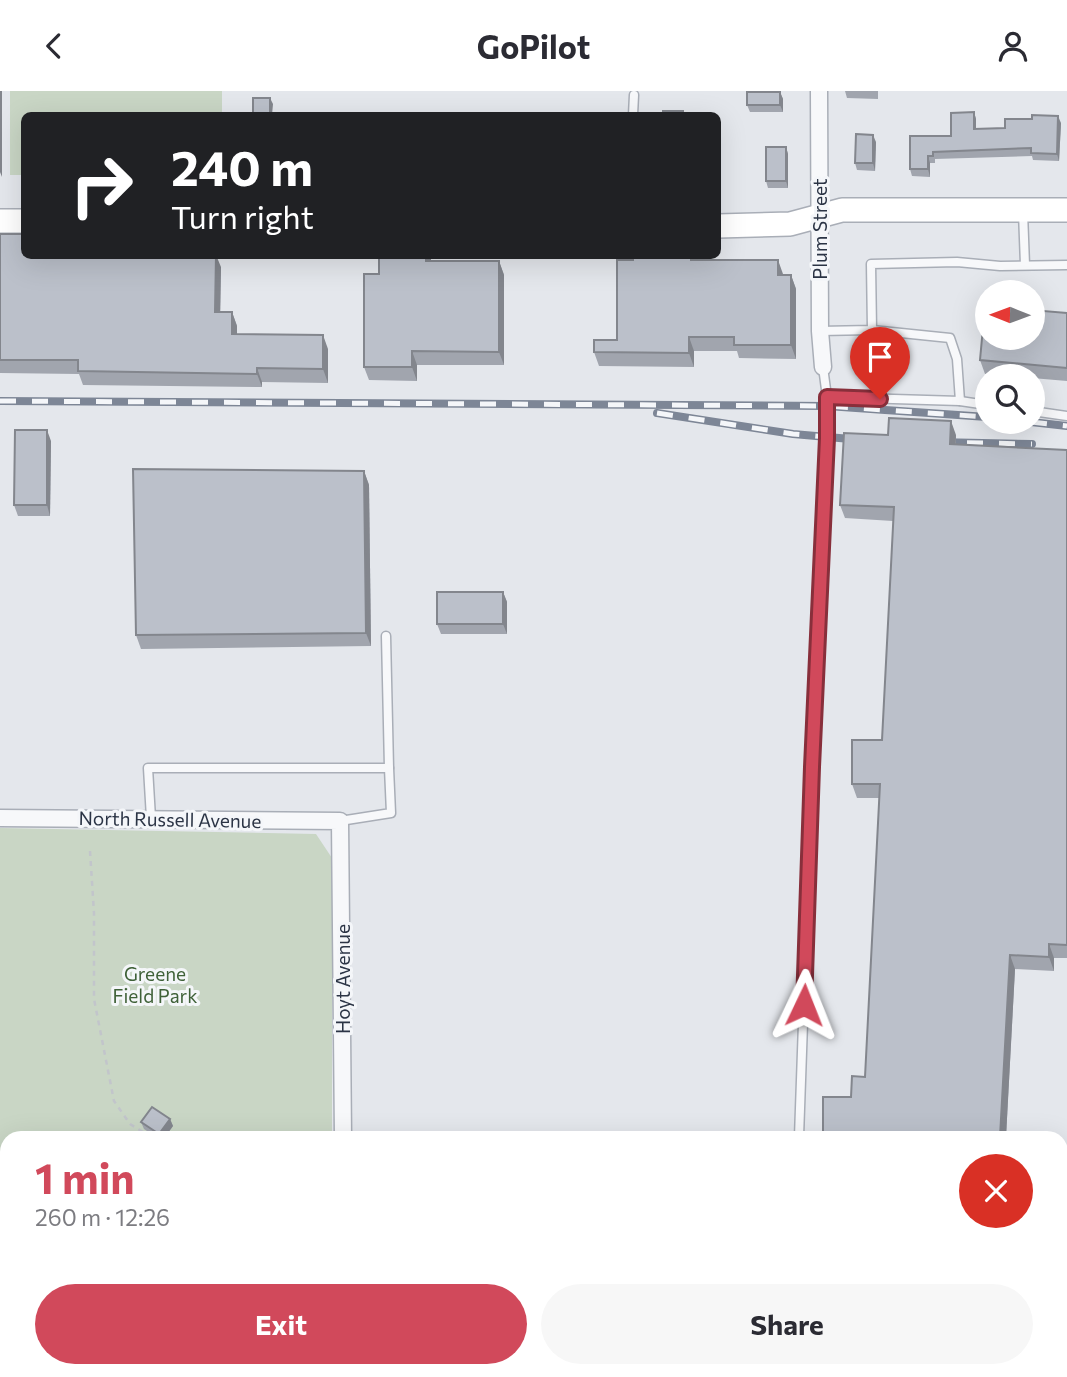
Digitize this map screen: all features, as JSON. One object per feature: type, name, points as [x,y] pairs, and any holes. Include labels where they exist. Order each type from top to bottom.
[{"type":"street","name":"Plum Street","points":[[819,91],[820,331],[823,367]]},
{"type":"street","points":[[721,226],[790,224],[842,210],[1067,211]]},
{"type":"street","points":[[0,221],[21,221]]},
{"type":"street","name":"North Russell Avenue","points":[[0,818],[340,821]]},
{"type":"street","name":"Hoyt Avenue","points":[[337,1131],[340,821]]},
{"type":"lane","points":[[633,112],[634,95]]},
{"type":"lane","points":[[1023,210],[1026,265]]},
{"type":"lane","points":[[872,330],[871,264],[957,262],[1067,265]]},
{"type":"lane","points":[[820,331],[872,330],[950,338],[957,359],[960,401]]},
{"type":"lane","points":[[799,1131],[827,438],[827,397],[823,367]]},
{"type":"lane","points":[[827,397],[975,403]]},
{"type":"lane","points":[[1045,413],[1067,416]]},
{"type":"lane","points":[[340,821],[391,813],[386,636]]},
{"type":"lane","points":[[151,818],[148,768],[390,768]]},
{"type":"path","points":[[90,851],[94,913],[94,999],[114,1101],[130,1123],[142,1131]]},
{"type":"green space","points":[[10,91],[222,91],[222,112],[21,112],[21,175],[10,175]]},
{"type":"green space","name":"Greene Field Park","points":[[0,828],[316,834],[332,858],[332,1131],[0,1131]]},
{"type":"building","points":[[747,92],[780,92],[780,105],[747,105]]},
{"type":"building","points":[[253,98],[270,98],[270,112],[253,112]]},
{"type":"building","points":[[974,112],[974,129],[1005,128],[1005,119],[1032,119],[1032,115],[1058,116],[1057,154],[1031,153],[1031,148],[933,152],[933,156],[928,156],[928,169],[910,169],[910,136],[951,136],[951,113]]},
{"type":"building","points":[[856,134],[873,135],[873,163],[855,163]]},
{"type":"building","points":[[766,147],[786,147],[786,181],[766,181]]},
{"type":"building","points":[[0,234],[21,234],[21,259],[216,259],[215,312],[232,312],[232,334],[323,335],[323,369],[257,368],[257,374],[78,371],[78,360],[0,360]]},
{"type":"building","points":[[379,259],[499,261],[499,352],[412,351],[412,367],[364,367],[364,274],[379,274]]},
{"type":"building","points":[[617,260],[778,260],[778,275],[791,275],[791,345],[734,345],[734,337],[689,337],[689,353],[594,352],[594,340],[617,340]]},
{"type":"building","points":[[1045,311],[1067,313],[1067,368],[980,360],[981,350],[1045,350]]},
{"type":"building","points":[[889,418],[951,421],[950,444],[1067,450],[1067,945],[1049,944],[1049,957],[1010,955],[1000,1131],[823,1131],[823,1097],[851,1097],[852,1076],[865,1077],[880,784],[852,784],[852,740],[882,740],[894,507],[840,505],[844,433],[888,435]]},
{"type":"building","points":[[15,430],[47,430],[47,505],[14,505]]},
{"type":"building","points":[[133,469],[364,471],[366,633],[136,635]]},
{"type":"building","points":[[437,592],[503,592],[503,624],[437,624]]},
{"type":"building","points":[[152,1107],[170,1119],[161,1131],[154,1131],[141,1122]]},
{"type":"railway","points":[[0,401],[827,406],[975,416]]},
{"type":"railway","points":[[657,413],[793,434],[862,440]]},
{"type":"railway","points":[[1045,424],[1067,426]]},
{"type":"railway","points":[[935,442],[1032,444]]},
{"type":"route","points":[[804,1005],[827,397],[880,399]]}]
